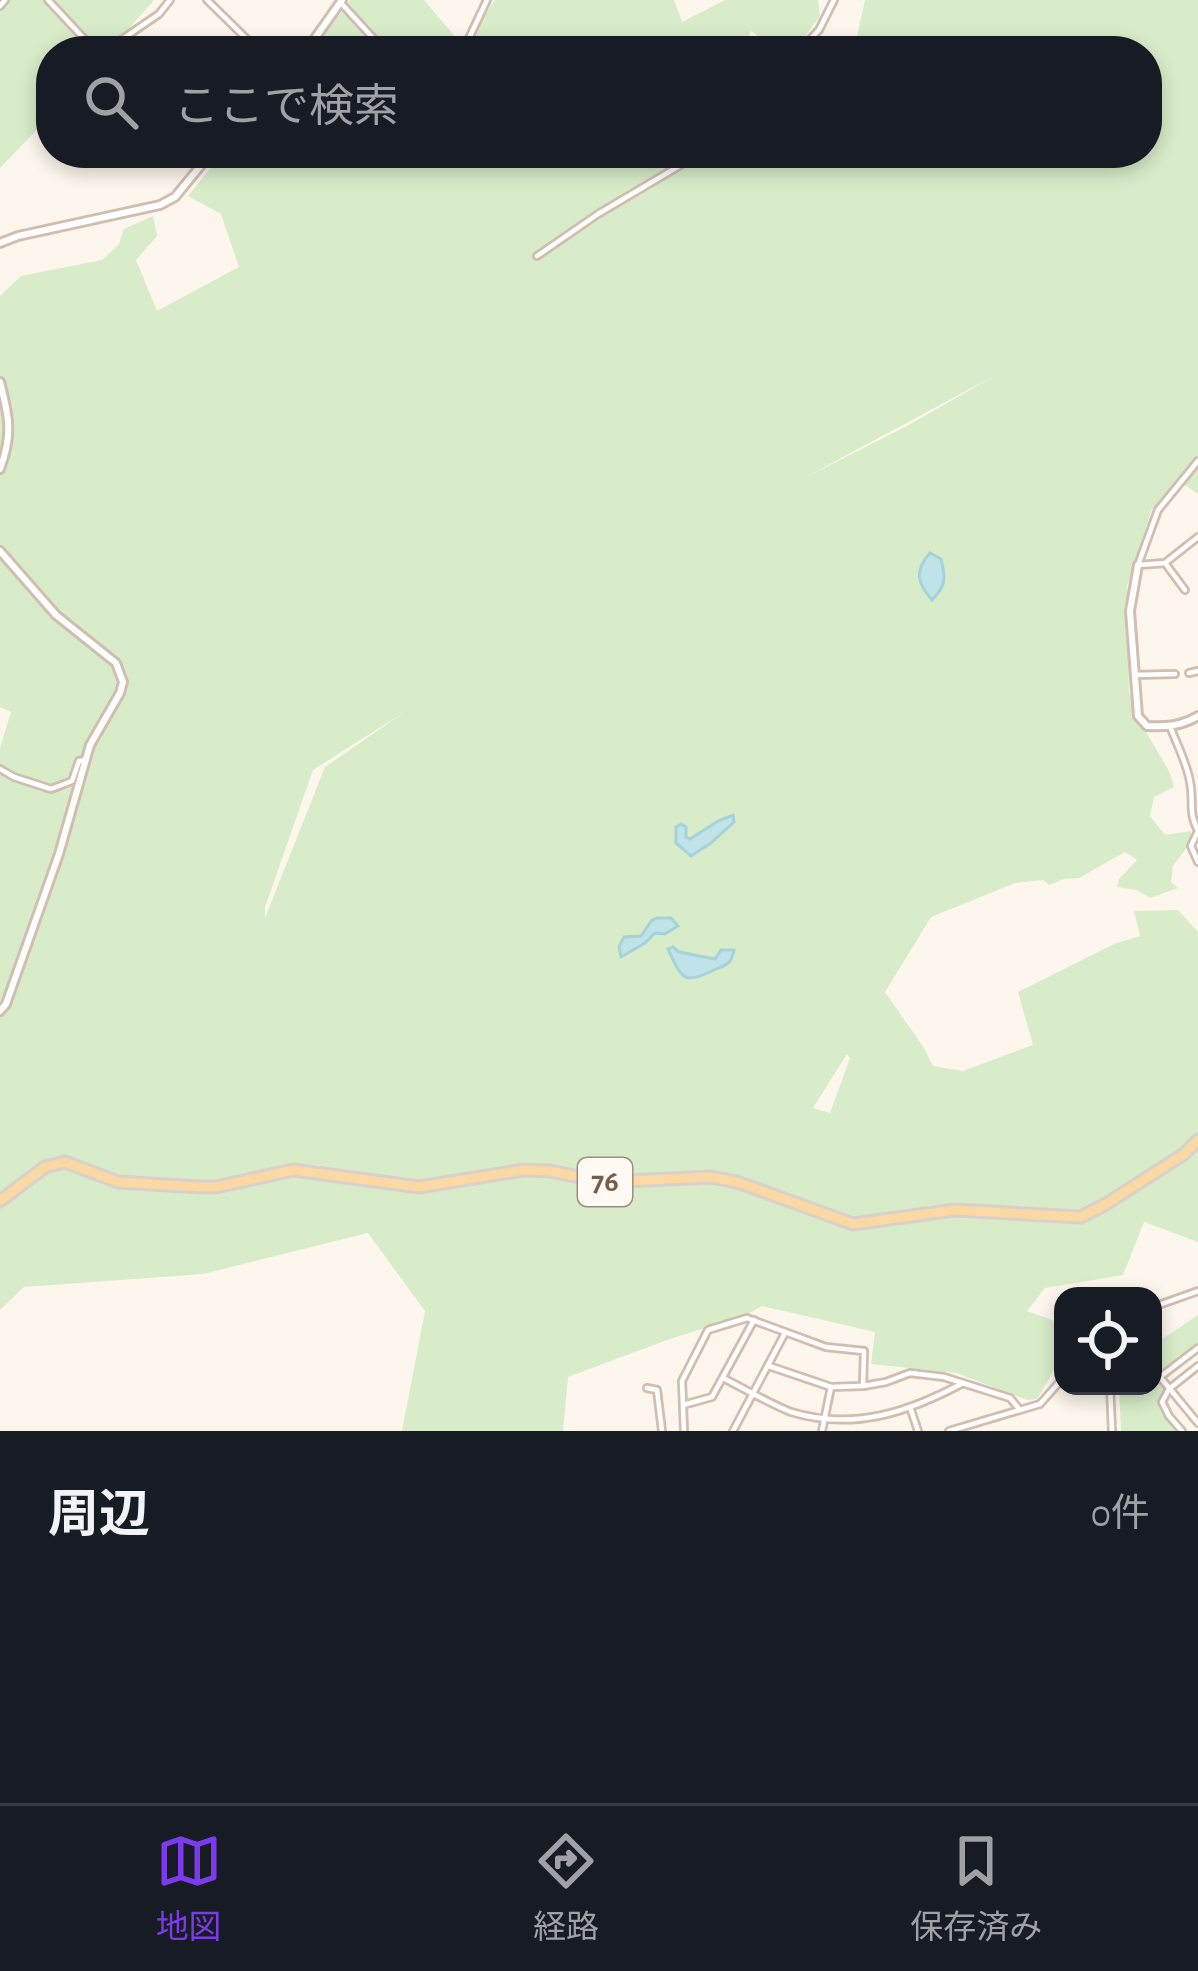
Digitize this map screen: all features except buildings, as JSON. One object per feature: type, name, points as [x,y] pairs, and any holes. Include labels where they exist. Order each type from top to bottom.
[{"type":"main road","name":"76","points":[[0,1201],[46,1167],[64,1162],[118,1182],[200,1187],[293,1170],[419,1186],[524,1170],[604,1182],[711,1177],[853,1224],[955,1210],[1081,1217],[1184,1154],[1198,1139]]},
{"type":"street","points":[[48,0],[82,36]]},
{"type":"street","points":[[127,36],[159,14],[170,0]]},
{"type":"street","points":[[206,0],[243,36]]},
{"type":"street","points":[[470,36],[487,0]]},
{"type":"street","points":[[814,36],[834,0]]},
{"type":"street","points":[[316,36],[341,1],[372,36]]},
{"type":"street","points":[[0,243],[160,205],[175,197],[199,168]]},
{"type":"street","points":[[537,256],[676,168]]},
{"type":"street","points":[[0,382],[9,420],[8,447],[0,469]]},
{"type":"street","points":[[1196,715],[1170,726],[1147,726],[1138,716],[1130,611],[1138,565],[1158,510],[1198,461]]},
{"type":"street","points":[[1138,565],[1165,562],[1198,537]]},
{"type":"street","points":[[0,551],[56,615],[109,655],[123,682],[90,745],[59,854],[0,1011]]},
{"type":"street","points":[[1165,562],[1185,590]]},
{"type":"street","points":[[1189,674],[1198,671]]},
{"type":"street","points":[[1135,675],[1175,674]]},
{"type":"street","points":[[1170,726],[1189,775],[1191,818],[1198,831],[1191,846],[1198,862]]},
{"type":"street","points":[[0,769],[51,790],[72,781],[79,761],[86,760]]},
{"type":"street","points":[[1162,1304],[1198,1291]]},
{"type":"street","points":[[684,1431],[682,1382],[708,1330],[747,1318],[826,1347],[864,1351],[863,1386]]},
{"type":"street","points":[[683,1405],[712,1397],[754,1320]]},
{"type":"street","points":[[733,1431],[785,1333]]},
{"type":"street","points":[[1198,1348],[1160,1377],[1198,1424]]},
{"type":"street","points":[[769,1366],[831,1388],[886,1382],[910,1373],[964,1382],[1010,1398],[1020,1410]]},
{"type":"street","points":[[1182,1431],[1162,1402],[1169,1389],[1198,1366]]},
{"type":"street","points":[[723,1378],[794,1413],[863,1422],[911,1410],[964,1382]]},
{"type":"street","points":[[647,1388],[657,1390],[662,1431]]},
{"type":"street","points":[[821,1431],[831,1388]]},
{"type":"street","points":[[949,1431],[1040,1404],[1054,1388]]},
{"type":"street","points":[[1110,1395],[1112,1431]]},
{"type":"street","points":[[911,1410],[918,1431]]},
{"type":"green space","points":[[0,0],[154,0],[122,36],[36,36],[36,131],[0,168]]},
{"type":"green space","points":[[424,0],[455,36],[377,36],[348,3]]},
{"type":"green space","points":[[495,0],[674,0],[682,22],[725,0],[818,0],[820,16],[805,36],[758,36],[751,31],[749,36],[470,36]]},
{"type":"green space","points":[[865,0],[1198,0],[1198,494],[1185,485],[1152,509],[1127,586],[1129,692],[1174,787],[1154,797],[1150,816],[1165,835],[1190,831],[1194,838],[1173,866],[1171,882],[1178,888],[1150,898],[1117,887],[1137,860],[1125,852],[1079,878],[1049,885],[1043,880],[1015,883],[931,917],[885,992],[933,1066],[963,1071],[1033,1045],[1018,992],[1140,936],[1134,911],[1178,910],[1198,932],[1198,1242],[1144,1222],[1123,1275],[1045,1288],[1027,1311],[1054,1321],[1054,1368],[1037,1399],[1027,1400],[956,1373],[871,1364],[875,1332],[762,1306],[568,1377],[563,1431],[402,1431],[425,1311],[368,1233],[203,1274],[24,1287],[0,1310],[0,748],[11,712],[0,707],[0,296],[21,276],[102,260],[119,244],[124,229],[153,216],[157,236],[136,260],[157,311],[239,267],[221,214],[188,196],[211,168],[1162,168],[1162,36],[857,36]],"holes":[[[998,374],[905,427],[800,480]],[[406,711],[325,767],[265,918],[313,770]],[[847,1054],[850,1058],[830,1113],[813,1108]]]},
{"type":"green space","points":[[343,11],[366,36],[321,36]]},
{"type":"green space","points":[[1198,1315],[1198,1343],[1162,1375],[1162,1339]]},
{"type":"green space","points":[[1162,1383],[1178,1431],[1121,1431],[1119,1395],[1162,1395]]},
{"type":"water","points":[[930,553],[941,559],[944,577],[932,600],[919,577]]},
{"type":"water","points":[[733,815],[734,822],[691,856],[676,843],[676,827],[681,824],[690,839]]},
{"type":"water","points":[[657,918],[671,918],[678,926],[665,934],[655,933],[621,957],[624,937],[641,936]]},
{"type":"water","points":[[668,949],[715,959],[721,950],[734,950],[725,965],[690,978],[677,967]]}]
